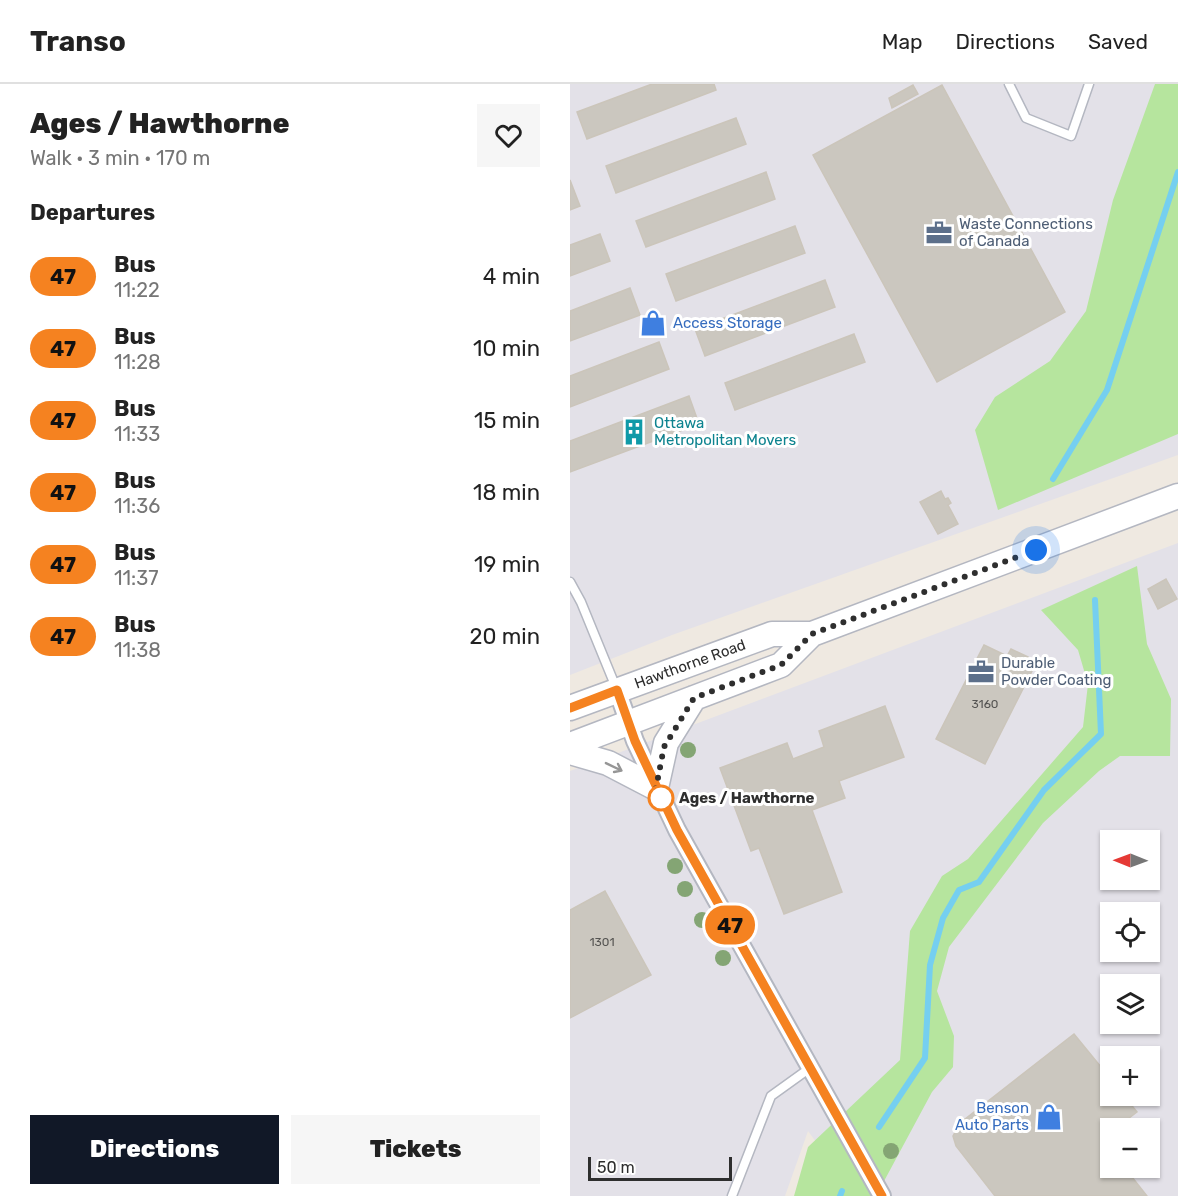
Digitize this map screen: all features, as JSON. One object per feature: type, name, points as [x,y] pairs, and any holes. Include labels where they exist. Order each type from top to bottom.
[{"type":"main road","name":"Hawthorne Road","points":[[570,708],[772,634],[812,634],[1178,496]]},
{"type":"main road","name":"Hawthorne Road","points":[[570,745],[781,665],[812,634]]},
{"type":"main road","points":[[570,752],[608,763],[656,788],[666,743],[694,698]]},
{"type":"street","points":[[617,690],[628,723],[677,830],[882,1196]]},
{"type":"lane","points":[[1009,84],[1026,118],[1071,136],[1089,84]]},
{"type":"lane","points":[[570,582],[581,602],[617,690]]},
{"type":"lane","points":[[732,1196],[771,1096],[810,1068]]},
{"type":"shaded area","points":[[570,84],[1178,84],[1178,455],[672,635],[570,675]]},
{"type":"shaded area","points":[[1178,543],[1178,1196],[856,1196],[808,1131],[785,1196],[570,1196],[570,771]]},
{"type":"green space","points":[[1155,84],[1178,84],[1178,434],[998,510],[975,430],[995,397],[1050,361],[1086,311],[1113,200]]},
{"type":"green space","points":[[1137,566],[1147,644],[1171,699],[1170,756],[1120,756],[1099,771],[1043,823],[949,947],[937,991],[954,1036],[953,1067],[932,1092],[876,1196],[794,1196],[808,1147],[900,1060],[910,931],[942,876],[968,859],[1083,727],[1088,684],[1078,650],[1041,610]]},
{"type":"building","points":[[652,84],[714,84],[716,90],[587,139],[577,112]]},
{"type":"building","points":[[913,85],[918,94],[892,108],[889,98]]},
{"type":"building","name":"Waste Connections of Canada","points":[[942,85],[1065,312],[937,382],[813,155]]},
{"type":"building","points":[[736,118],[746,144],[616,193],[606,166]]},
{"type":"building","points":[[766,172],[775,199],[646,247],[636,221]]},
{"type":"building","points":[[570,180],[580,206],[570,210]]},
{"type":"building","points":[[795,226],[805,253],[676,301],[666,274]]},
{"type":"building","points":[[600,234],[610,261],[570,276],[570,245]]},
{"type":"building","points":[[825,280],[835,307],[705,356],[695,329]]},
{"type":"building","points":[[630,288],[640,315],[570,341],[570,311]]},
{"type":"building","points":[[854,334],[865,362],[735,410],[725,383]]},
{"type":"building","points":[[659,342],[669,369],[570,407],[570,376]]},
{"type":"building","name":"Ottawa Metropolitan Movers","points":[[689,396],[699,424],[570,472],[570,441]]},
{"type":"building","points":[[941,491],[945,499],[948,498],[951,503],[948,505],[958,524],[938,534],[920,502]]},
{"type":"building","points":[[1166,579],[1177,599],[1158,609],[1148,589]]},
{"type":"building","points":[[984,645],[1007,656],[1011,649],[1028,657],[1025,665],[1033,669],[985,764],[936,739]]},
{"type":"building","points":[[885,706],[904,757],[839,781],[845,798],[812,810],[842,892],[784,914],[759,848],[751,851],[720,768],[787,743],[793,759],[824,747],[819,731]]},
{"type":"building","points":[[605,891],[651,975],[570,1018],[570,910]]},
{"type":"building","name":"Benson Auto Parts","points":[[1074,1034],[1100,1066],[1100,1106],[1132,1106],[1137,1112],[1129,1118],[1100,1118],[1100,1178],[1133,1178],[1147,1196],[995,1196],[956,1146],[953,1136],[960,1123]]},
{"type":"waterway","points":[[1053,479],[1107,390],[1178,172]]},
{"type":"waterway","points":[[879,1127],[925,1058],[930,965],[943,918],[959,890],[979,882],[1044,790],[1101,734],[1095,600]]},
{"type":"waterway","points":[[840,1196],[842,1191]]},
{"type":"bus line","name":"47","points":[[570,708],[617,690],[635,741],[677,830],[882,1196]]},
{"type":"place","name":"Waste Connections of Canada","points":[[939,233]]},
{"type":"place","name":"Access Storage","points":[[653,323]]},
{"type":"place","name":"Ottawa Metropolitan Movers","points":[[634,432]]},
{"type":"place","name":"Durable Powder Coating","points":[[981,672]]},
{"type":"place","name":"Ages / Hawthorne","points":[[661,798]]},
{"type":"place","name":"Benson Auto Parts","points":[[1049,1117]]},
{"type":"route","points":[[661,798],[656,788],[664,747],[694,698],[781,665],[812,634],[1036,550]]}]
